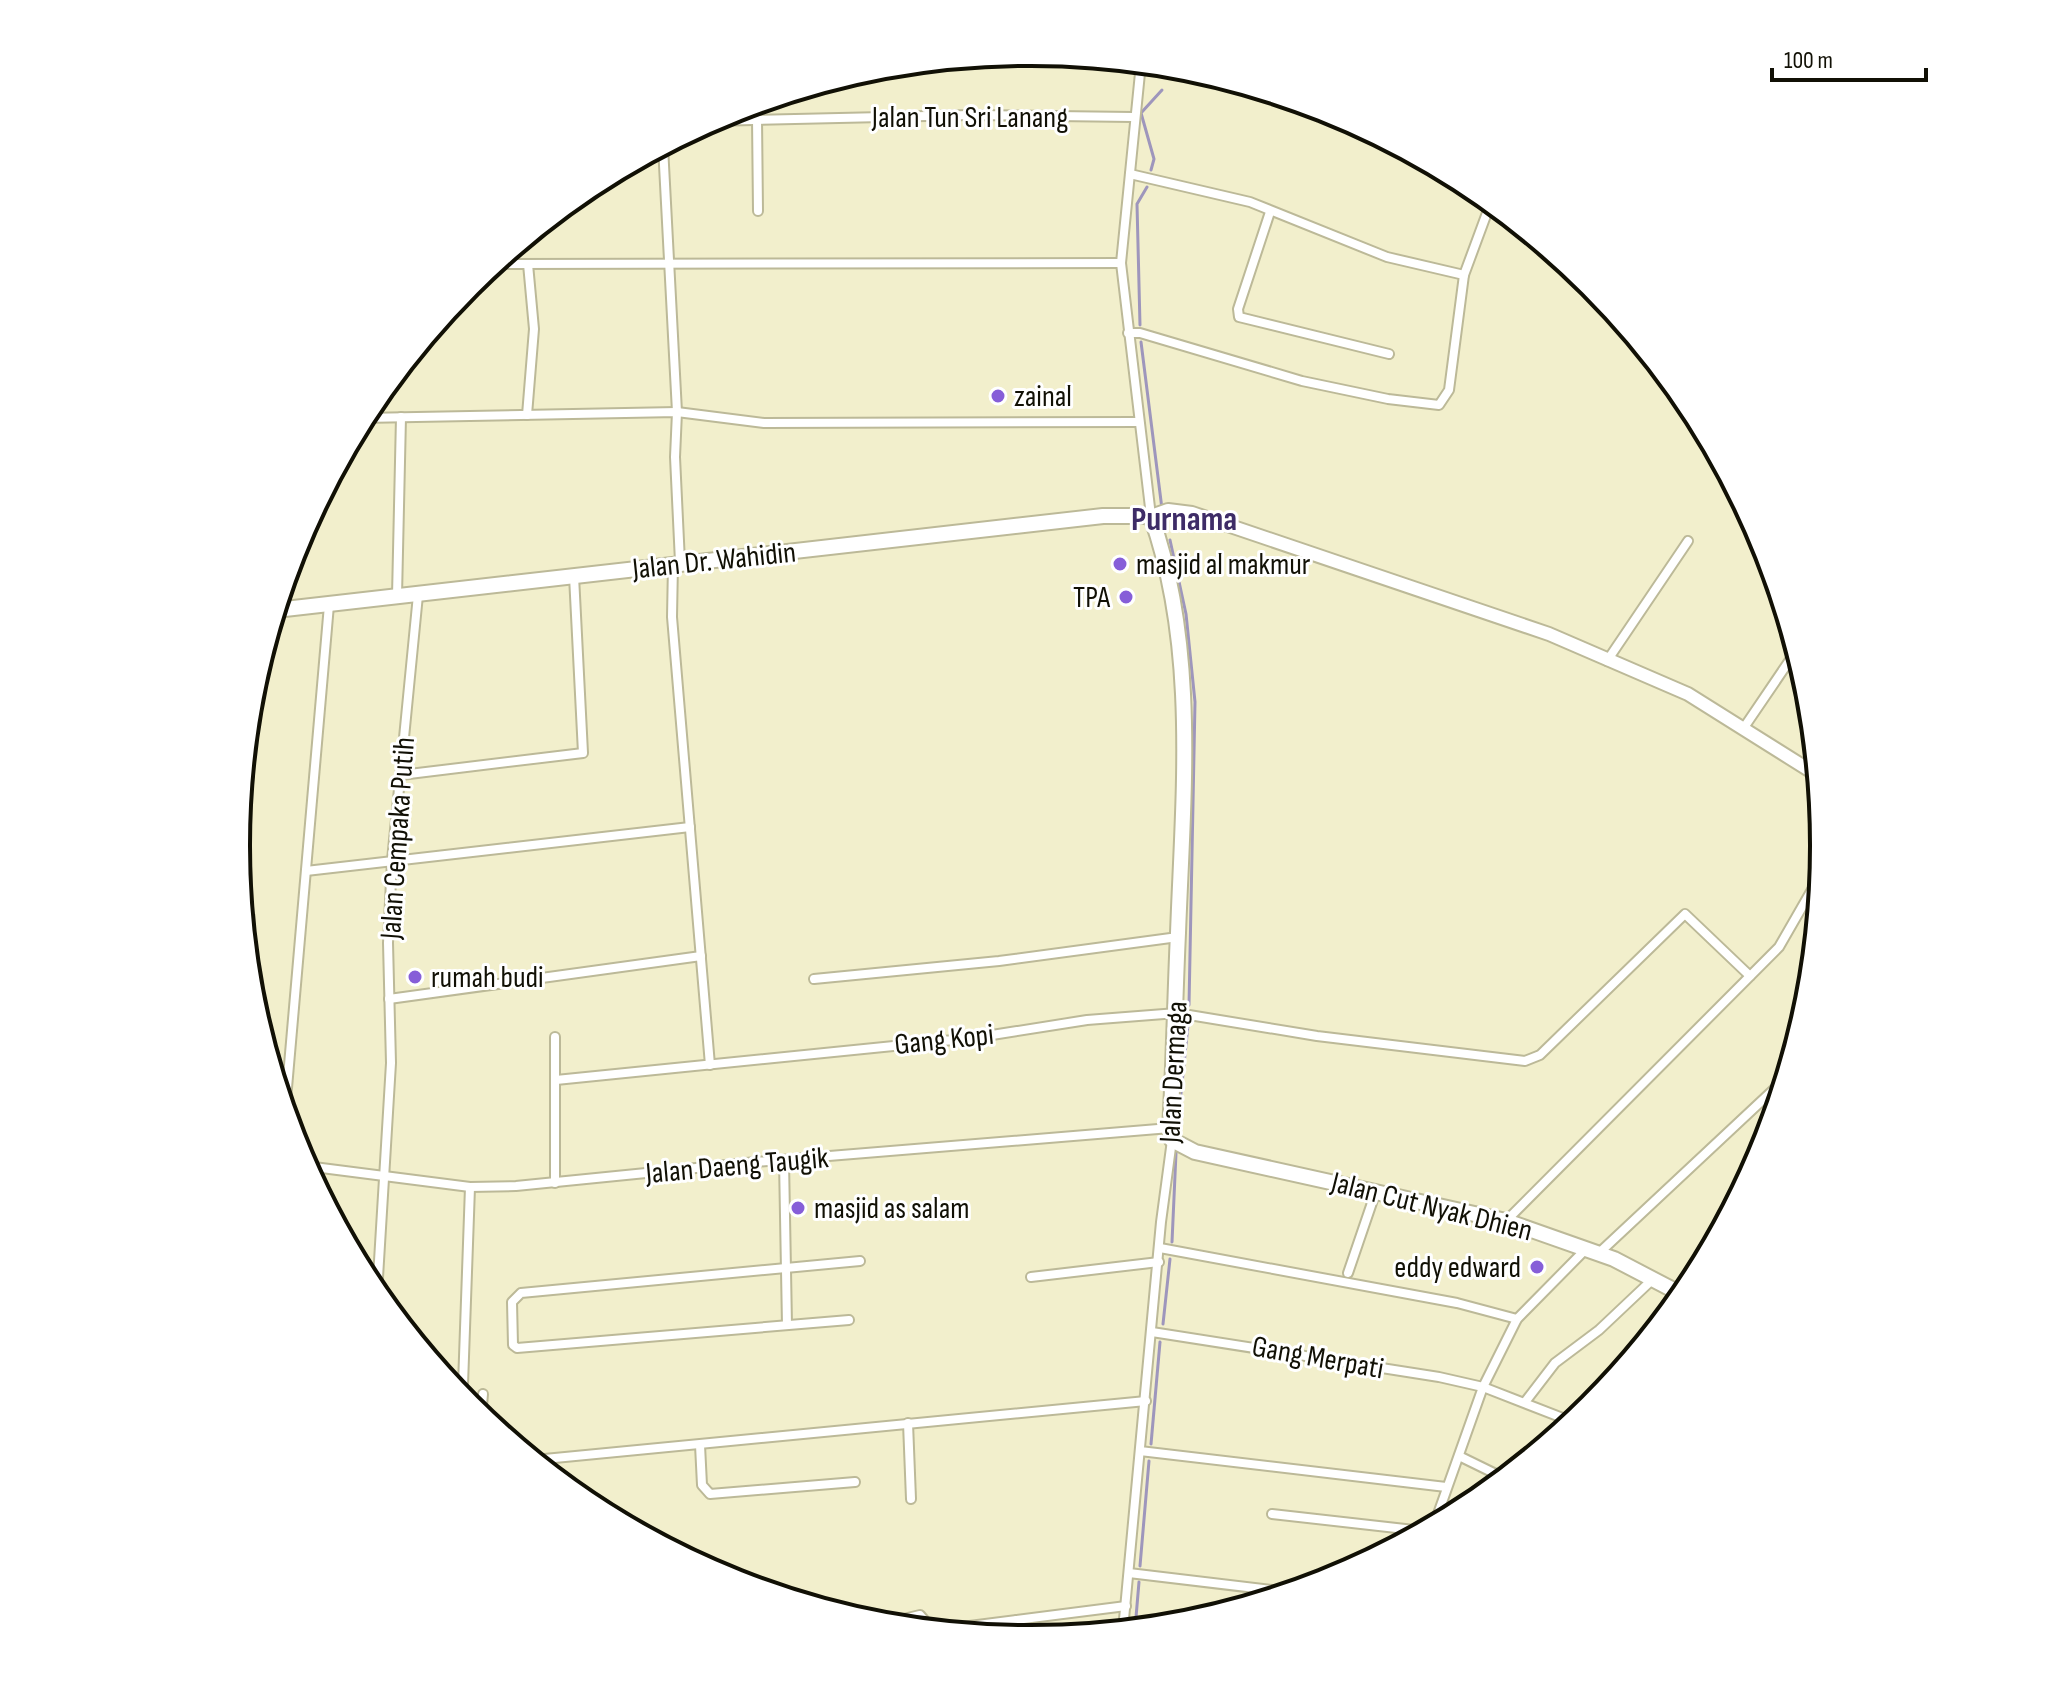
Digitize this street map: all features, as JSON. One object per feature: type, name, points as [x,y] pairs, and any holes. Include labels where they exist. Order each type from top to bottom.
[{"type":"main road","name":"Jalan Dr. Wahidin","points":[[288,609],[1103,516],[1151,516]]},
{"type":"main road","name":"Jalan Dermaga","points":[[1151,516],[1167,568],[1183,700],[1177,1013],[1171,1134]]},
{"type":"main road","name":"Jalan Cut Nyak Dhien","points":[[1171,1134],[1195,1152],[1506,1221],[1593,1251],[1672,1288]]},
{"type":"street","points":[[1139,74],[1121,263],[1151,516],[1168,510],[1192,513],[1539,630],[1688,694],[1805,768]]},
{"type":"street","name":"Jalan Tun Sri Lanang","points":[[746,119],[971,115],[1133,117]]},
{"type":"street","points":[[757,119],[758,211]]},
{"type":"street","points":[[664,157],[677,412],[677,563],[672,617],[710,1065]]},
{"type":"street","points":[[1130,174],[1250,202],[1387,257],[1464,275]]},
{"type":"street","points":[[1270,212],[1238,309],[1239,317],[1389,354]]},
{"type":"street","points":[[1128,333],[1140,333],[1302,381],[1388,399],[1439,405],[1449,390],[1464,275],[1487,214]]},
{"type":"street","points":[[511,264],[1121,263]]},
{"type":"street","points":[[527,415],[534,329],[528,264]]},
{"type":"street","points":[[379,418],[677,412],[764,423],[1138,422]]},
{"type":"street","points":[[397,596],[401,417]]},
{"type":"street","points":[[1607,661],[1688,541]]},
{"type":"street","points":[[401,775],[583,753],[574,576]]},
{"type":"street","name":"Jalan Cempaka Putih","points":[[379,1273],[391,1063],[392,860],[418,595]]},
{"type":"street","points":[[288,1082],[329,605]]},
{"type":"street","points":[[1743,729],[1788,663]]},
{"type":"street","points":[[306,871],[690,827]]},
{"type":"street","points":[[1506,1221],[1779,947],[1808,897]]},
{"type":"street","name":"Gang Kopi","points":[[556,1080],[973,1038],[1116,1017],[1177,1013],[1317,1036],[1525,1061],[1540,1055],[1685,914],[1750,976]]},
{"type":"street","points":[[814,979],[999,961],[1178,937]]},
{"type":"street","points":[[389,999],[701,956]]},
{"type":"street","points":[[555,1037],[555,1183]]},
{"type":"street","points":[[1439,1509],[1483,1387],[1517,1319],[1769,1094]]},
{"type":"street","name":"Jalan Daeng Taugik","points":[[321,1168],[470,1187],[555,1183],[784,1161],[1171,1134]]},
{"type":"street","name":"Jalan Dermaga","points":[[1124,1619],[1171,1134]]},
{"type":"street","points":[[784,1161],[783,1270],[787,1325]]},
{"type":"street","points":[[463,1380],[470,1187]]},
{"type":"street","points":[[1348,1273],[1376,1190]]},
{"type":"street","points":[[1160,1248],[1443,1300],[1517,1319]]},
{"type":"street","points":[[849,1320],[517,1348],[513,1345],[511,1317],[512,1302],[521,1293],[860,1261]]},
{"type":"street","points":[[1031,1277],[1159,1262]]},
{"type":"street","points":[[1525,1402],[1555,1363],[1599,1330],[1654,1278]]},
{"type":"street","name":"Gang Merpati","points":[[1152,1332],[1483,1387],[1560,1417]]},
{"type":"street","points":[[482,1400],[483,1394]]},
{"type":"street","points":[[549,1459],[1146,1401]]},
{"type":"street","points":[[908,1423],[911,1499]]},
{"type":"street","points":[[700,1445],[702,1485],[710,1494],[855,1482]]},
{"type":"street","points":[[1140,1451],[1446,1487]]},
{"type":"street","points":[[1459,1456],[1493,1473]]},
{"type":"street","points":[[1272,1514],[1405,1529]]},
{"type":"street","points":[[1129,1573],[1261,1590]]},
{"type":"street","points":[[990,1623],[1126,1606]]},
{"type":"street","points":[[1017,1620],[1017,1624]]},
{"type":"waterway","points":[[1151,170],[1154,159],[1141,113],[1162,90]]},
{"type":"waterway","points":[[1140,325],[1137,204],[1147,187]]},
{"type":"waterway","points":[[1141,342],[1162,509]]},
{"type":"waterway","points":[[1170,540],[1186,614],[1195,702],[1189,1005]]},
{"type":"waterway","points":[[1177,1132],[1188,1025]]},
{"type":"waterway","points":[[1172,1242],[1176,1153]]},
{"type":"waterway","points":[[1163,1324],[1170,1259]]},
{"type":"waterway","points":[[1151,1444],[1160,1342]]},
{"type":"waterway","points":[[1140,1566],[1149,1461]]},
{"type":"waterway","points":[[1136,1617],[1139,1582]]},
{"type":"place","name":"zainal","points":[[998,396]]},
{"type":"place","name":"masjid al makmur","points":[[1120,564]]},
{"type":"place","name":"TPA","points":[[1126,597]]},
{"type":"place","name":"rumah budi","points":[[415,977]]},
{"type":"place","name":"masjid as salam","points":[[798,1208]]},
{"type":"place","name":"eddy edward","points":[[1537,1267]]},
{"type":"district","name":"Purnama","points":[[1184,518]]}]
